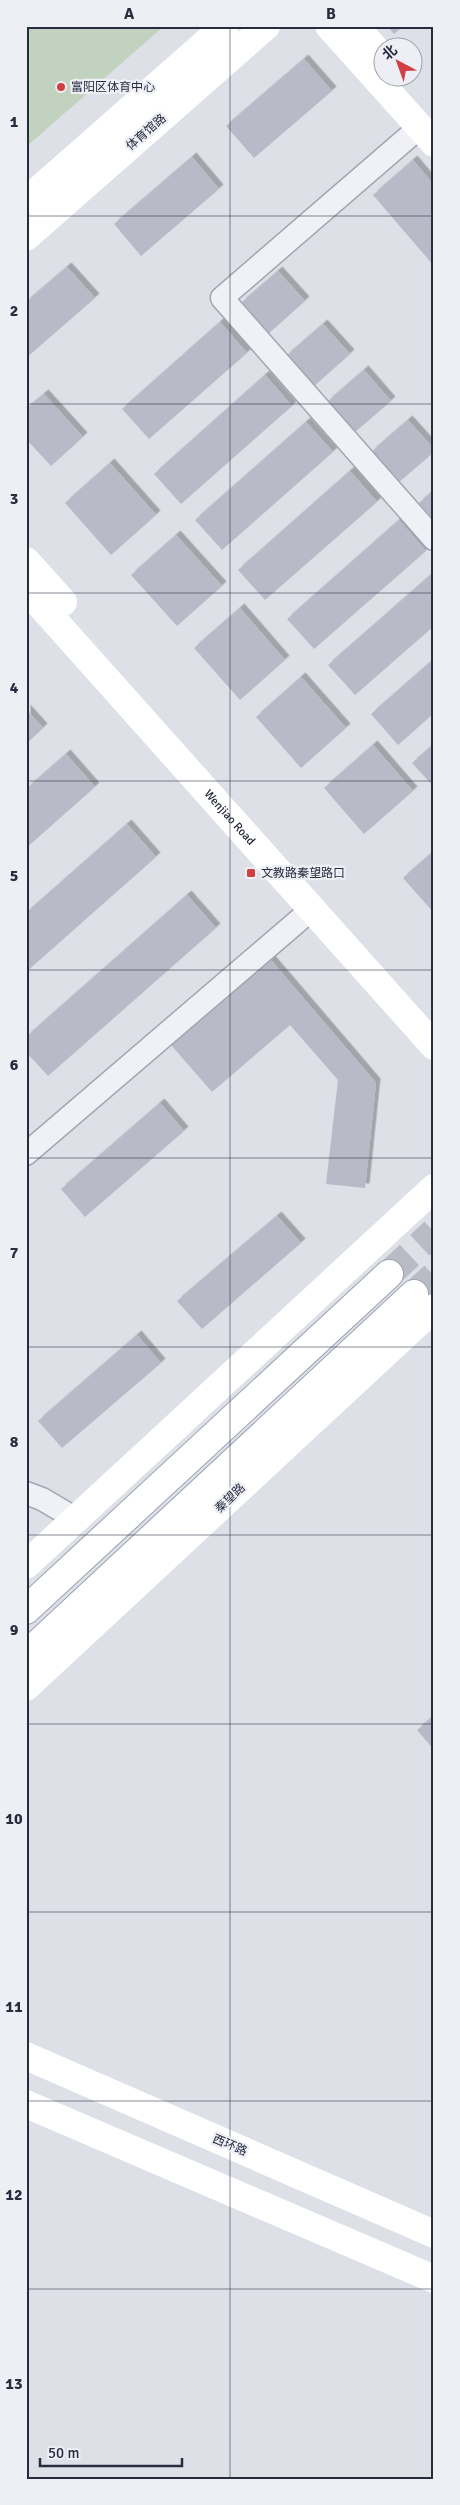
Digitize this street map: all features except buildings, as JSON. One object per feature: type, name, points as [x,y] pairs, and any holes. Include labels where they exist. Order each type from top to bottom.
[{"type":"main road","points":[[26,201],[225,26]]},
{"type":"main road","name":"体育馆路","points":[[26,237],[266,26]]},
{"type":"main road","points":[[329,26],[429,128]]},
{"type":"main road","points":[[355,26],[372,46]]},
{"type":"main road","points":[[407,88],[429,128]]},
{"type":"main road","name":"Wenjiao Road","points":[[26,561],[434,1017]]},
{"type":"main road","name":"Wenjiao Road","points":[[26,589],[434,1046]]},
{"type":"main road","points":[[26,1565],[434,1188]]},
{"type":"main road","points":[[26,1610],[389,1274]]},
{"type":"main road","name":"秦望路","points":[[26,1655],[424,1301]]},
{"type":"main road","name":"秦望路","points":[[26,1687],[424,1301]]},
{"type":"main road","name":"西环路","points":[[26,2056],[434,2234]]},
{"type":"main road","points":[[26,2104],[434,2279]]},
{"type":"street","points":[[429,128],[222,298],[434,539]]},
{"type":"street","points":[[26,1154],[312,908]]},
{"type":"street","points":[[26,1493],[42,1499],[76,1520]]},
{"type":"green space","name":"富阳区体育中心","points":[[26,26],[164,26],[26,147]]},
{"type":"tunnel","points":[[389,1274],[434,1232]]},
{"type":"tunnel","points":[[414,1294],[434,1276]]},
{"type":"place","name":"富阳区体育中心","points":[[61,87]]},
{"type":"place","name":"文教路秦望路口","points":[[251,873]]}]
